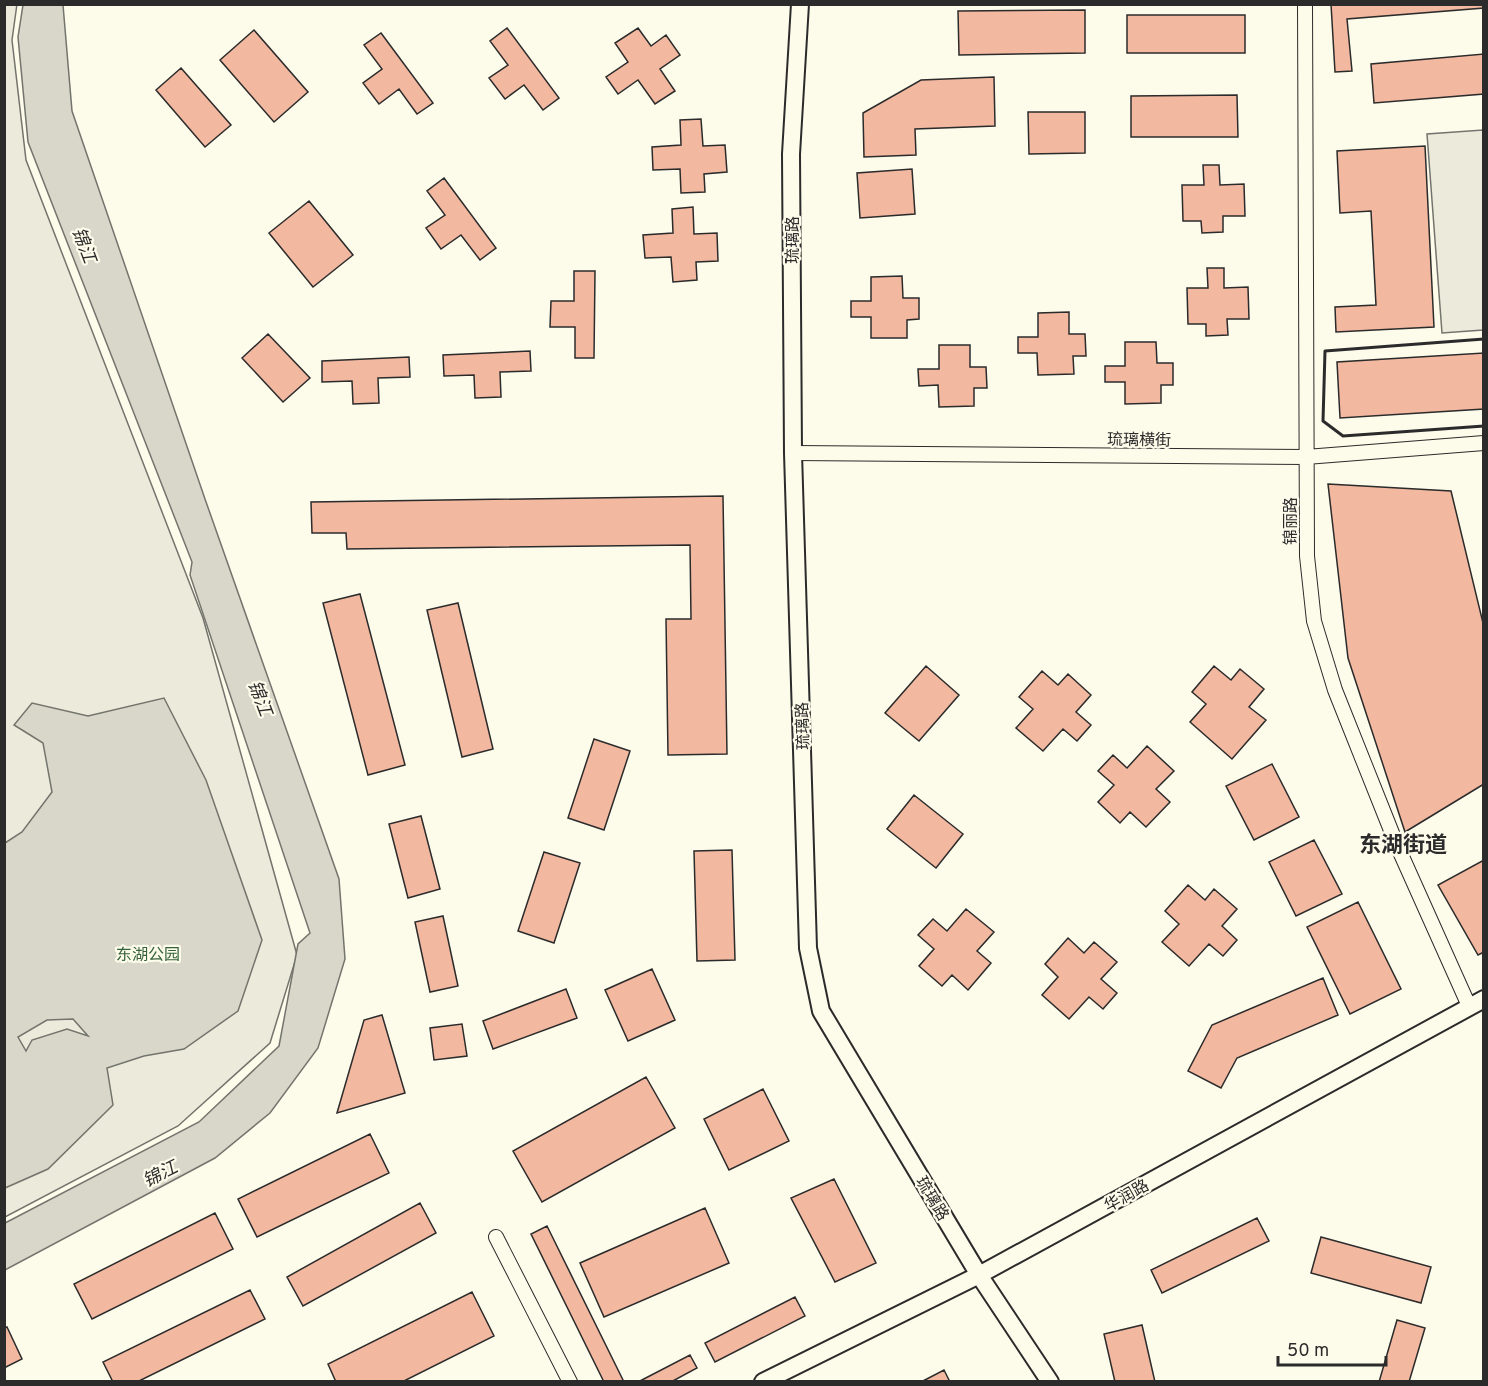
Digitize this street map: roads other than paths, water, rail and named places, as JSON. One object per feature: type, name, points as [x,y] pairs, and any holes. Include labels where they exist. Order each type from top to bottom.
[{"type":"street","name":"琉璃路","points":[[800,4],[791,154],[793,453],[808,948],[821,1011],[979,1275],[1050,1382]]},
{"type":"street","name":"锦丽路","points":[[1305,4],[1307,556],[1314,621],[1335,690],[1387,821],[1476,1003]]},
{"type":"street","name":"琉璃横街","points":[[793,453],[1306,457],[1484,443]]},
{"type":"street","name":"华润路","points":[[763,1382],[979,1275],[1476,1003]]},
{"type":"street","points":[[496,1237],[570,1382]]},
{"type":"water","name":"锦江","points":[[23,5],[63,5],[72,111],[339,879],[345,959],[318,1048],[270,1113],[215,1158],[5,1270],[5,1223],[199,1122],[279,1046],[298,944],[310,933],[190,575],[192,562],[28,142],[18,37]]},
{"type":"water","points":[[164,698],[206,780],[262,940],[238,1011],[184,1049],[144,1056],[107,1068],[113,1105],[48,1169],[5,1188],[5,843],[22,832],[52,792],[43,743],[14,725],[32,703],[88,716]],"holes":[[[73,1019],[88,1036],[67,1029],[32,1040],[26,1051],[18,1037],[47,1020]]]},
{"type":"district","name":"东湖街道","points":[[1403,844]]},
{"type":"park label","name":"东湖公园","points":[[148,954]]}]
